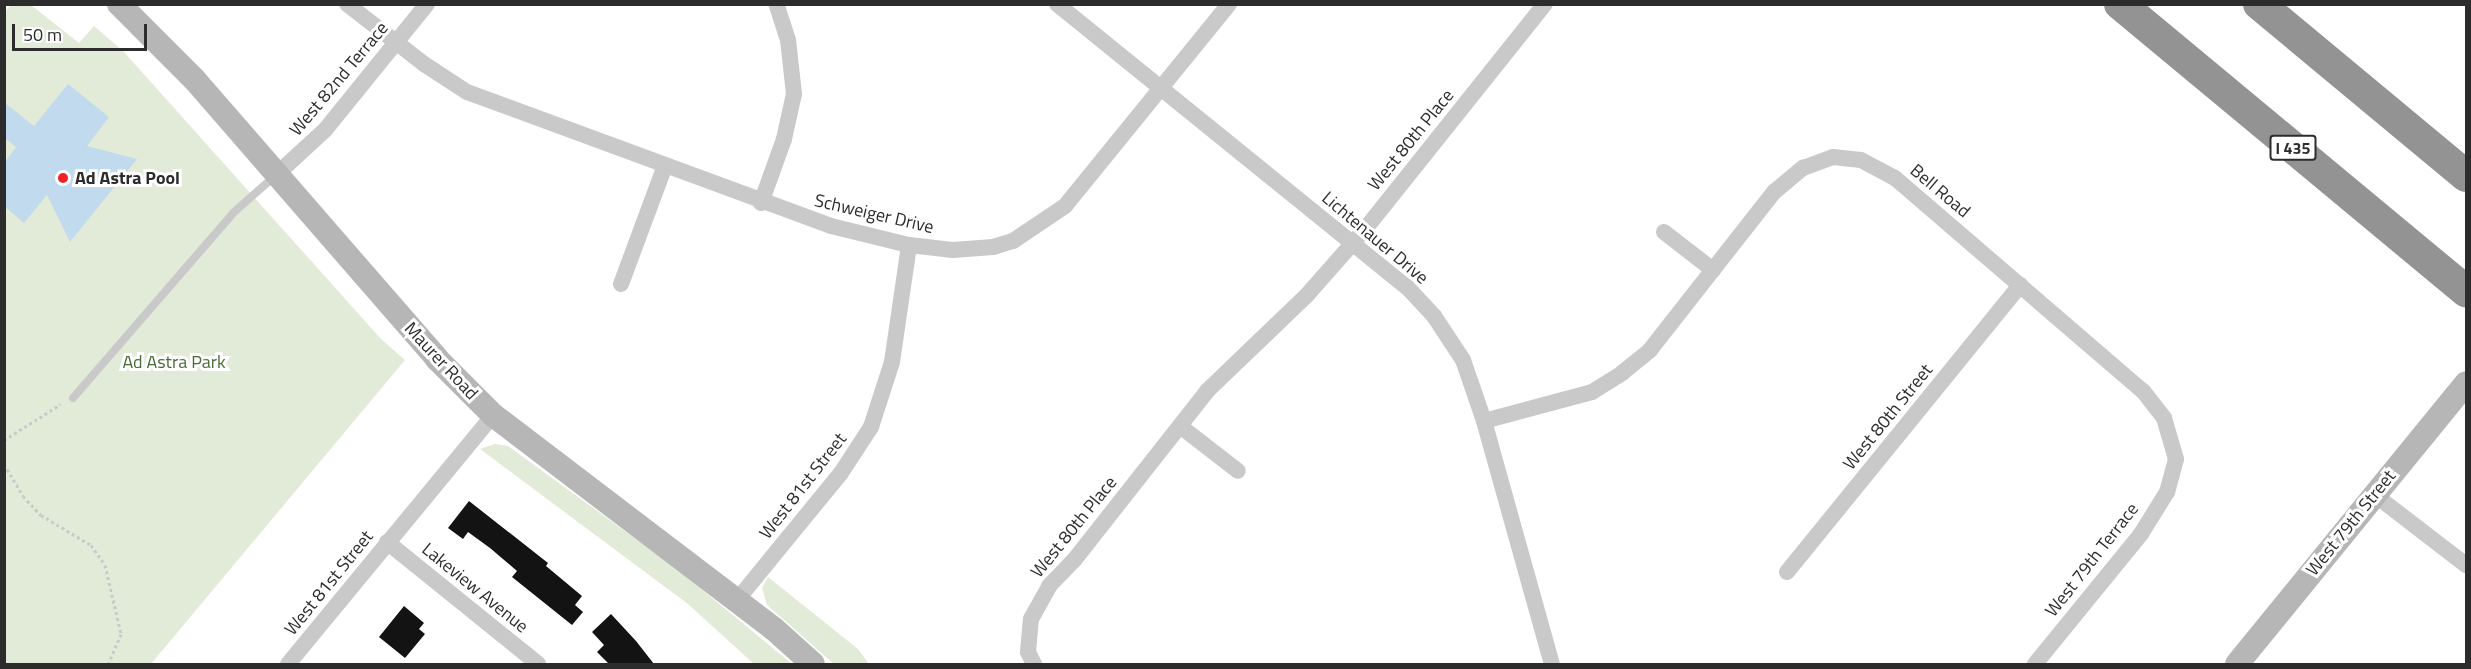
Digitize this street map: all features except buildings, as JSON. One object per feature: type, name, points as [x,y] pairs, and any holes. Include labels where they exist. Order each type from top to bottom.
[{"type":"highway","name":"I 435","points":[[2120,4],[2466,291]]},
{"type":"highway","points":[[2259,4],[2466,176]]},
{"type":"street","name":"Maurer Road","points":[[119,4],[194,79],[437,359],[493,415],[737,600],[813,664]]},
{"type":"street","name":"Schweiger Drive","points":[[347,4],[395,43],[467,92],[761,202],[831,226],[909,245],[983,249],[1031,231],[1065,206],[1160,88]]},
{"type":"street","name":"West 82nd Terrace","points":[[276,175],[325,130],[426,4]]},
{"type":"street","points":[[761,202],[784,139],[794,94],[788,40],[776,4]]},
{"type":"street","name":"Lichtenauer Drive","points":[[1057,4],[1407,287],[1434,316],[1463,360],[1484,421],[1552,664]]},
{"type":"street","points":[[1160,88],[1229,4]]},
{"type":"street","name":"West 80th Place","points":[[1034,664],[1028,652],[1031,619],[1048,586],[1075,559],[1207,391],[1307,295],[1353,243],[1545,4]]},
{"type":"street","name":"Bell Road","points":[[1484,421],[1592,392],[1622,373],[1650,350],[1774,192],[1803,168],[1833,157],[1861,159],[1895,178],[2143,391],[2164,418],[2170,440]]},
{"type":"street","points":[[621,284],[665,166]]},
{"type":"street","points":[[1664,232],[1713,270]]},
{"type":"street","name":"West 81st Street","points":[[737,600],[841,474],[871,427],[891,362],[909,245]]},
{"type":"street","name":"West 80th Street","points":[[1787,572],[2020,285]]},
{"type":"street","name":"West 79th Street","points":[[2237,664],[2466,383]]},
{"type":"street","name":"West 81st Street","points":[[288,664],[493,415]]},
{"type":"street","points":[[1180,426],[1238,471]]},
{"type":"street","name":"West 79th Terrace","points":[[2035,664],[2141,534],[2166,492],[2176,459],[2170,440]]},
{"type":"street","points":[[2374,495],[2466,565]]},
{"type":"street","name":"Lakeview Avenue","points":[[387,542],[538,664]]},
{"type":"lane","points":[[73,398],[233,213],[276,175]]},
{"type":"path","points":[[4,440],[73,398]]},
{"type":"path","points":[[4,464],[23,496],[41,515],[92,545],[105,565],[121,634],[108,664]]},
{"type":"green space","name":"Ad Astra Park","points":[[11,5],[31,5],[79,43],[94,26],[124,52],[381,339],[405,360],[151,664],[5,664],[4,12]]},
{"type":"green space","points":[[495,444],[508,446],[677,569],[792,664],[754,664],[688,604],[480,449]]},
{"type":"green space","points":[[768,577],[858,649],[869,664],[834,664],[767,605],[762,588]]},
{"type":"water","name":"Ad Astra Pool","points":[[68,84],[109,117],[87,146],[137,159],[70,242],[47,195],[24,223],[4,206],[5,162],[16,147],[5,138],[5,103],[34,126]]},
{"type":"place","name":"Ad Astra Pool","points":[[63,178]]}]
